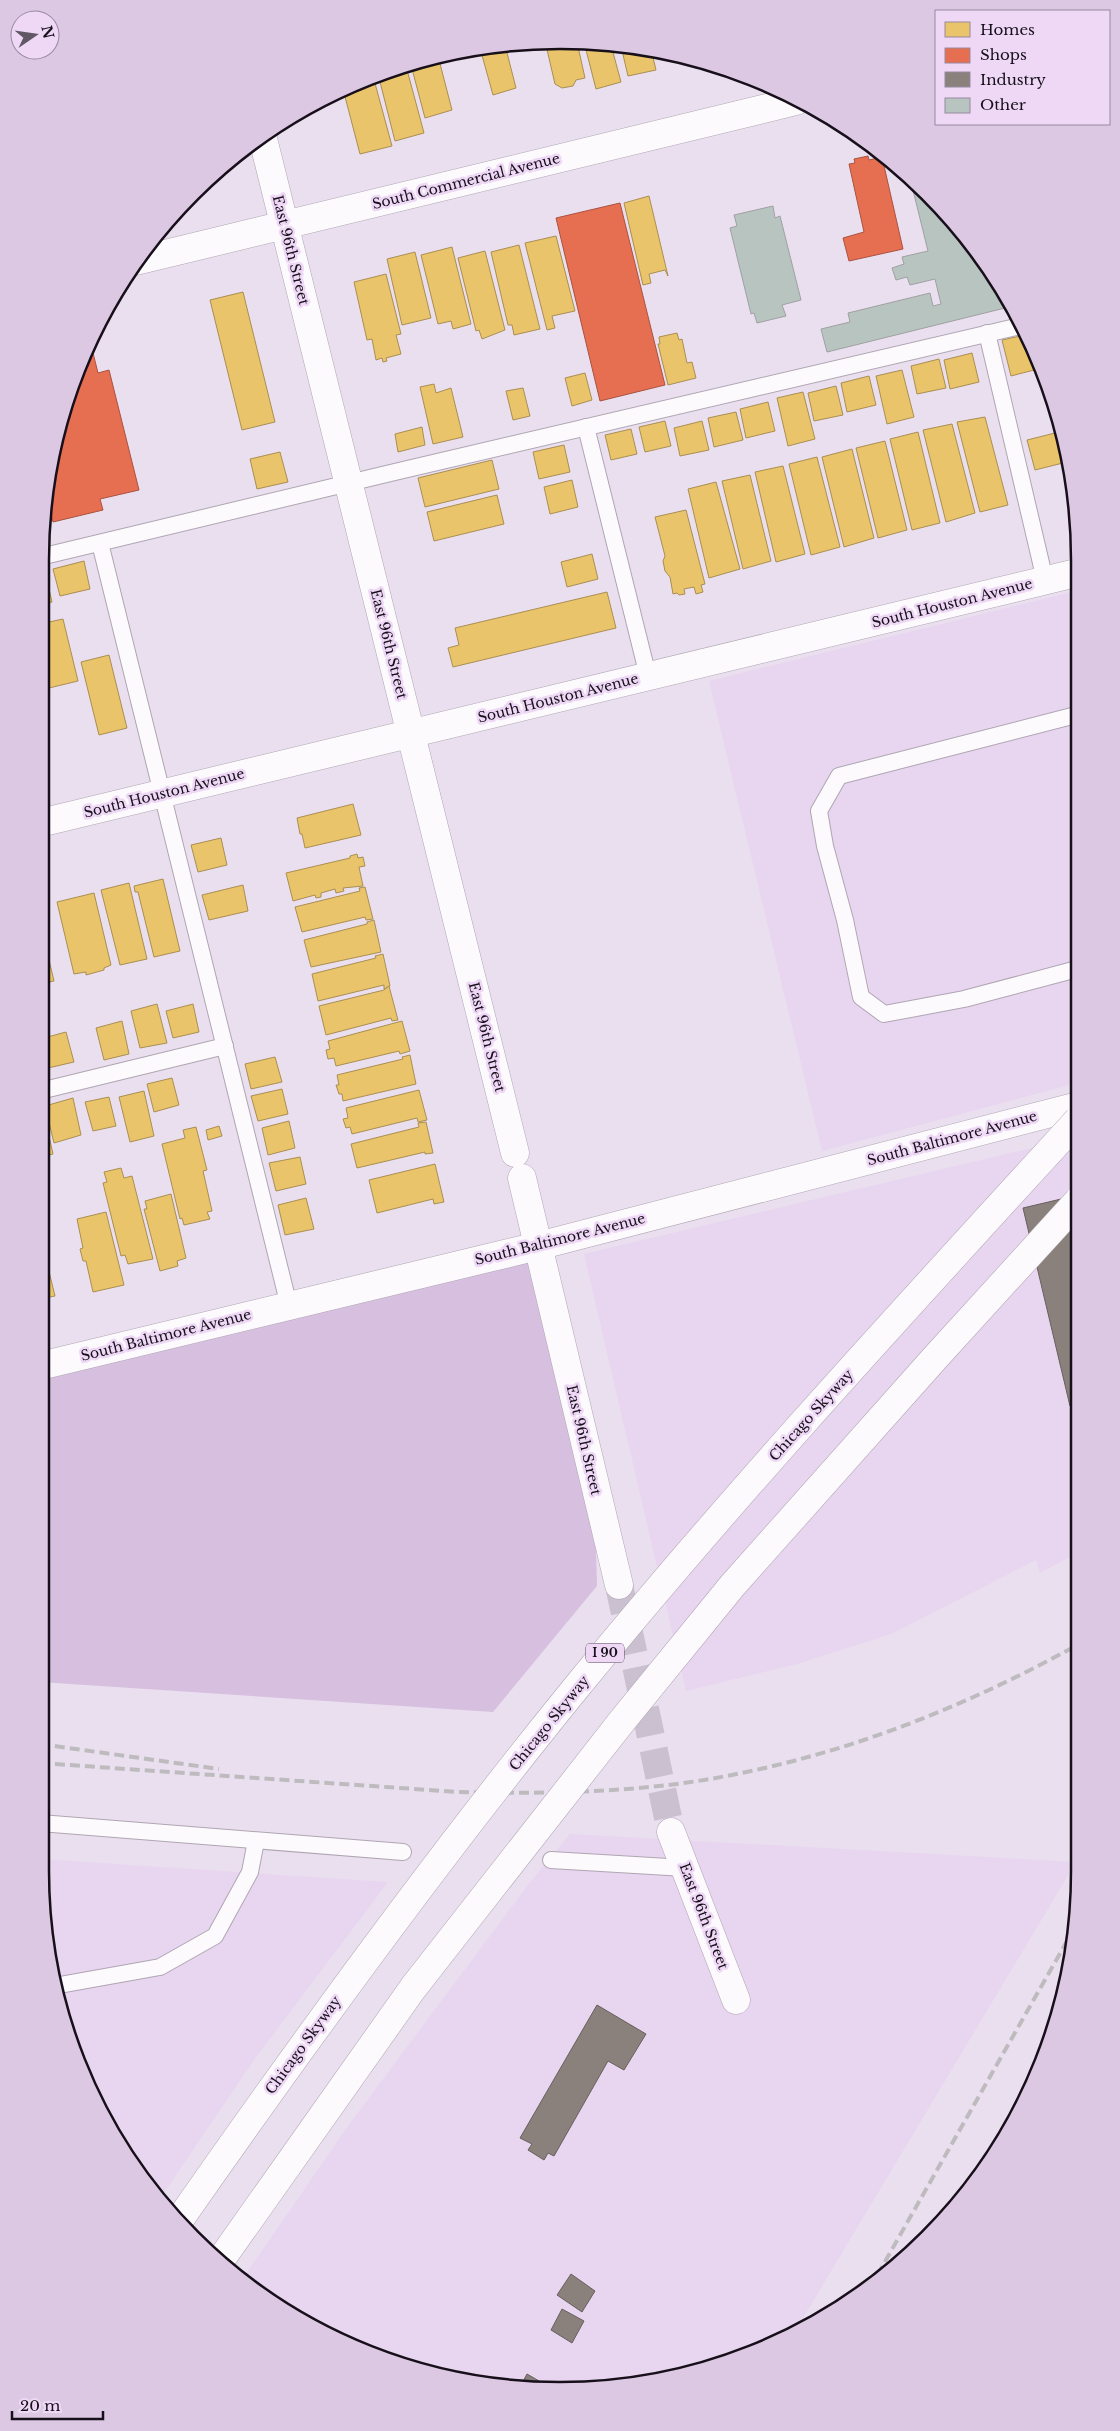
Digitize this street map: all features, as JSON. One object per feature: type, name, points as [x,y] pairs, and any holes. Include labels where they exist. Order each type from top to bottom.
[{"type":"main road","name":"South Commercial Avenue","points":[[148,258],[789,103]]},
{"type":"main road","name":"East 96th Street","points":[[264,143],[519,1165],[619,1585]]},
{"type":"main road","name":"South Houston Avenue","points":[[49,821],[1071,573]]},
{"type":"main road","name":"South Baltimore Avenue","points":[[49,1364],[538,1246],[1071,1108]]},
{"type":"main road","name":"Chicago Skyway","points":[[183,2216],[370,1953],[462,1832],[581,1682],[697,1543],[900,1314],[1071,1128]]},
{"type":"main road","points":[[224,2256],[412,1988],[622,1721],[732,1586],[940,1352],[1071,1209]]},
{"type":"main road","name":"East 96th Street","points":[[671,1832],[736,2000]]},
{"type":"lane","points":[[49,555],[349,482],[1015,327]]},
{"type":"lane","points":[[987,333],[1045,580]]},
{"type":"lane","points":[[586,427],[648,676]]},
{"type":"lane","points":[[100,543],[289,1306]]},
{"type":"lane","points":[[1071,715],[839,776],[819,811],[825,846],[845,920],[861,997],[884,1014],[964,999],[1071,971]]},
{"type":"lane","points":[[49,1089],[225,1046]]},
{"type":"lane","points":[[49,1824],[403,1852]]},
{"type":"lane","points":[[62,1985],[160,1967],[215,1936],[250,1872],[256,1841]]},
{"type":"lane","points":[[551,1860],[685,1868]]},
{"type":"shaded area","points":[[1071,592],[1071,1085],[822,1151],[709,681]]},
{"type":"shaded area","points":[[1071,1139],[1071,1556],[1040,1573],[1036,1560],[891,1634],[797,1664],[686,1691],[584,1254]]},
{"type":"shaded area","points":[[535,1260],[595,1519],[597,1586],[493,1712],[49,1683],[49,1378]]},
{"type":"shaded area","points":[[570,1834],[1071,1862],[1071,1870],[800,2322],[756,2343],[692,2365],[627,2378],[593,2381],[560,2382],[493,2378],[428,2365],[396,2355],[334,2330],[304,2314],[246,2274],[348,2126],[528,1885]]},
{"type":"shaded area","points":[[49,1860],[388,1882],[254,2060],[164,2193],[117,2127],[101,2097],[76,2035],[66,2003],[53,1938]]},
{"type":"building: Homes","points":[[547,49],[579,50],[585,78],[576,80],[573,86],[562,88],[555,84]]},
{"type":"building: Homes","points":[[586,50],[613,52],[621,82],[596,89]]},
{"type":"building: Homes","points":[[507,52],[516,88],[493,95],[482,55]]},
{"type":"building: Homes","points":[[623,53],[653,58],[656,70],[628,76]]},
{"type":"building: Homes","points":[[440,63],[452,110],[425,118],[413,71]]},
{"type":"building: Homes","points":[[408,72],[424,133],[395,141],[380,82]]},
{"type":"building: Homes","points":[[375,84],[392,146],[360,154],[345,96]]},
{"type":"building: Homes","points":[[649,196],[668,276],[665,270],[649,274],[651,283],[643,285],[624,203]]},
{"type":"building: Homes","points":[[556,236],[575,311],[552,316],[555,328],[547,330],[525,243]]},
{"type":"building: Homes","points":[[519,245],[540,329],[514,335],[512,325],[508,325],[491,252]]},
{"type":"building: Homes","points":[[452,247],[471,324],[453,329],[451,321],[438,324],[421,255]]},
{"type":"building: Homes","points":[[485,251],[505,330],[482,339],[479,330],[476,331],[458,258]]},
{"type":"building: Homes","points":[[415,252],[431,318],[402,325],[387,259]]},
{"type":"building: Homes","points":[[386,274],[401,334],[396,335],[401,354],[386,358],[387,361],[383,362],[382,358],[376,360],[372,339],[367,340],[354,282]]},
{"type":"building: Homes","points":[[243,292],[275,422],[242,430],[210,300]]},
{"type":"building: Homes","points":[[677,333],[679,340],[682,339],[687,363],[692,362],[696,378],[668,385],[658,344],[660,344],[659,337]]},
{"type":"building: Homes","points":[[1020,336],[1034,370],[1011,376],[1002,340]]},
{"type":"building: Homes","points":[[972,353],[979,382],[950,389],[944,360]]},
{"type":"building: Homes","points":[[939,359],[946,388],[917,394],[911,366]]},
{"type":"building: Homes","points":[[902,370],[914,417],[887,424],[876,376]]},
{"type":"building: Homes","points":[[585,373],[592,400],[572,406],[565,378]]},
{"type":"building: Homes","points":[[869,376],[876,405],[847,412],[841,383]]},
{"type":"building: Homes","points":[[434,384],[436,393],[451,388],[463,437],[433,444],[420,387]]},
{"type":"building: Homes","points":[[836,386],[843,415],[814,421],[808,393]]},
{"type":"building: Homes","points":[[523,388],[530,416],[513,420],[506,391]]},
{"type":"building: Homes","points":[[803,392],[815,439],[788,446],[777,398]]},
{"type":"building: Homes","points":[[768,402],[775,431],[746,438],[740,409]]},
{"type":"building: Homes","points":[[736,412],[743,440],[714,447],[708,418]]},
{"type":"building: Homes","points":[[985,417],[1008,505],[980,512],[957,422]]},
{"type":"building: Homes","points":[[665,421],[671,446],[645,452],[639,427]]},
{"type":"building: Homes","points":[[702,421],[709,450],[680,456],[674,428]]},
{"type":"building: Homes","points":[[952,424],[975,513],[946,522],[923,430]]},
{"type":"building: Homes","points":[[422,427],[425,445],[398,452],[395,434]]},
{"type":"building: Homes","points":[[631,429],[637,454],[611,460],[605,435]]},
{"type":"building: Homes","points":[[918,432],[940,523],[912,530],[890,439]]},
{"type":"building: Homes","points":[[1055,433],[1062,463],[1035,470],[1027,440]]},
{"type":"building: Homes","points":[[885,441],[907,530],[878,538],[856,448]]},
{"type":"building: Homes","points":[[564,445],[570,472],[539,479],[533,452]]},
{"type":"building: Homes","points":[[852,449],[874,538],[844,547],[822,457]]},
{"type":"building: Homes","points":[[280,452],[288,482],[257,489],[250,459]]},
{"type":"building: Homes","points":[[817,457],[840,547],[811,555],[789,464]]},
{"type":"building: Homes","points":[[492,460],[499,489],[425,507],[418,478]]},
{"type":"building: Homes","points":[[783,466],[805,554],[776,562],[755,472]]},
{"type":"building: Homes","points":[[750,475],[771,561],[743,569],[722,481]]},
{"type":"building: Homes","points":[[572,480],[578,507],[550,514],[544,487]]},
{"type":"building: Homes","points":[[716,482],[740,569],[709,578],[688,489]]},
{"type":"building: Homes","points":[[497,495],[504,524],[434,541],[427,512]]},
{"type":"building: Homes","points":[[686,510],[705,584],[701,585],[703,592],[696,594],[694,587],[684,589],[685,594],[679,595],[677,593],[673,594],[670,577],[665,571],[663,561],[665,556],[655,517]]},
{"type":"building: Homes","points":[[592,554],[598,579],[567,587],[561,562]]},
{"type":"building: Homes","points":[[84,561],[90,589],[60,596],[53,569]]},
{"type":"building: Homes","points":[[49,589],[52,602],[49,603]]},
{"type":"building: Homes","points":[[607,592],[616,628],[453,667],[448,648],[459,645],[455,628]]},
{"type":"building: Homes","points":[[63,619],[78,681],[49,688],[49,622]]},
{"type":"building: Homes","points":[[109,655],[127,728],[99,735],[81,662]]},
{"type":"building: Homes","points":[[353,804],[361,835],[305,848],[297,818]]},
{"type":"building: Homes","points":[[221,838],[227,865],[198,872],[191,845]]},
{"type":"building: Homes","points":[[357,854],[358,858],[363,857],[365,866],[359,867],[363,886],[343,888],[344,891],[336,893],[335,889],[321,893],[321,897],[316,898],[315,895],[293,901],[286,873],[350,858],[350,856]]},
{"type":"building: Homes","points":[[163,879],[180,951],[154,957],[138,892],[135,892],[134,886]]},
{"type":"building: Homes","points":[[129,883],[147,959],[120,965],[101,890]]},
{"type":"building: Homes","points":[[243,885],[248,911],[209,920],[202,895]]},
{"type":"building: Homes","points":[[365,887],[373,919],[366,920],[365,917],[302,932],[295,907],[360,891],[359,888]]},
{"type":"building: Homes","points":[[94,893],[111,965],[104,968],[104,970],[86,975],[86,972],[74,974],[57,902]]},
{"type":"building: Homes","points":[[374,920],[381,952],[311,967],[304,940],[367,924],[367,922]]},
{"type":"building: Homes","points":[[383,954],[390,986],[384,989],[384,985],[318,1001],[312,974],[376,958],[375,956]]},
{"type":"building: Homes","points":[[49,960],[54,981],[49,982]]},
{"type":"building: Homes","points":[[389,986],[398,1020],[392,1021],[391,1018],[326,1035],[319,1006],[384,990]]},
{"type":"building: Homes","points":[[157,1004],[167,1043],[140,1048],[131,1011]]},
{"type":"building: Homes","points":[[193,1004],[199,1032],[173,1038],[166,1011]]},
{"type":"building: Homes","points":[[122,1021],[129,1054],[104,1060],[96,1028]]},
{"type":"building: Homes","points":[[402,1021],[410,1051],[400,1054],[399,1051],[336,1066],[334,1058],[328,1059],[326,1050],[330,1049],[328,1041]]},
{"type":"building: Homes","points":[[66,1032],[74,1062],[49,1068],[49,1037]]},
{"type":"building: Homes","points":[[410,1055],[416,1084],[343,1101],[342,1094],[339,1094],[336,1085],[339,1085],[337,1075],[403,1059],[402,1057]]},
{"type":"building: Homes","points":[[275,1057],[282,1082],[251,1089],[245,1064]]},
{"type":"building: Homes","points":[[172,1078],[179,1105],[154,1112],[147,1084]]},
{"type":"building: Homes","points":[[282,1089],[288,1114],[258,1121],[251,1096]]},
{"type":"building: Homes","points":[[419,1090],[427,1120],[418,1122],[417,1118],[352,1134],[350,1127],[346,1128],[343,1119],[348,1118],[346,1108]]},
{"type":"building: Homes","points":[[144,1091],[154,1136],[130,1142],[119,1097]]},
{"type":"building: Homes","points":[[109,1097],[116,1126],[93,1131],[85,1102]]},
{"type":"building: Homes","points":[[73,1098],[81,1135],[54,1143],[49,1122],[49,1105]]},
{"type":"building: Homes","points":[[289,1121],[295,1148],[268,1155],[262,1128]]},
{"type":"building: Homes","points":[[426,1122],[433,1153],[425,1154],[425,1152],[357,1168],[351,1144],[419,1127],[418,1123]]},
{"type":"building: Homes","points":[[219,1126],[222,1136],[208,1140],[206,1130]]},
{"type":"building: Homes","points":[[196,1127],[207,1170],[203,1171],[212,1211],[207,1212],[210,1219],[184,1225],[182,1218],[180,1219],[162,1144],[185,1138],[183,1130]]},
{"type":"building: Homes","points":[[49,1136],[53,1154],[49,1155]]},
{"type":"building: Homes","points":[[300,1157],[306,1184],[276,1191],[269,1163]]},
{"type":"building: Homes","points":[[435,1164],[444,1202],[434,1204],[433,1199],[377,1213],[369,1180]]},
{"type":"building: Homes","points":[[121,1168],[124,1178],[132,1176],[153,1259],[128,1264],[125,1255],[121,1256],[103,1183],[107,1182],[104,1172]]},
{"type":"building: Homes","points":[[171,1194],[186,1258],[177,1261],[178,1266],[160,1271],[144,1209],[147,1209],[145,1201]]},
{"type":"building: Homes","points":[[306,1198],[314,1229],[285,1235],[278,1205]]},
{"type":"building: Homes","points":[[106,1212],[124,1285],[93,1292],[86,1261],[83,1261],[80,1249],[83,1248],[77,1219]]},
{"type":"building: Homes","points":[[49,1272],[55,1296],[49,1297]]},
{"type":"building: Shops","points":[[868,156],[869,160],[876,158],[884,165],[903,249],[849,261],[843,238],[864,232],[849,164],[855,163],[854,159]]},
{"type":"building: Shops","points":[[620,203],[665,385],[600,401],[556,218]]},
{"type":"building: Shops","points":[[93,353],[98,373],[109,370],[139,490],[100,499],[103,510],[53,522],[51,515],[53,493],[66,428]]},
{"type":"building: Industry","points":[[1071,1197],[1070,1406],[1023,1208]]},
{"type":"building: Industry","points":[[597,2005],[646,2034],[624,2070],[608,2061],[554,2156],[548,2153],[544,2160],[528,2150],[532,2144],[520,2138]]},
{"type":"building: Industry","points":[[571,2274],[595,2291],[582,2312],[557,2295]]},
{"type":"building: Industry","points":[[562,2309],[584,2321],[572,2343],[551,2330]]},
{"type":"building: Industry","points":[[527,2374],[540,2381],[527,2381],[523,2381]]},
{"type":"building: Other","points":[[913,190],[966,249],[1005,308],[827,352],[821,329],[850,322],[848,313],[930,293],[933,306],[941,304],[935,279],[910,285],[907,277],[896,280],[892,268],[904,264],[902,257],[928,251]]},
{"type":"building: Other","points":[[773,206],[775,218],[780,216],[801,300],[782,305],[786,316],[757,323],[754,313],[751,314],[730,228],[737,226],[734,215]]},
{"type":"tunnel","points":[[619,1585],[671,1832]]},
{"type":"railway","points":[[49,1764],[458,1792],[581,1792],[643,1788],[754,1771],[850,1744],[944,1710],[990,1690],[1071,1648]]},
{"type":"railway","points":[[49,1745],[219,1769]]},
{"type":"railway","points":[[881,2268],[1066,1943]]}]
